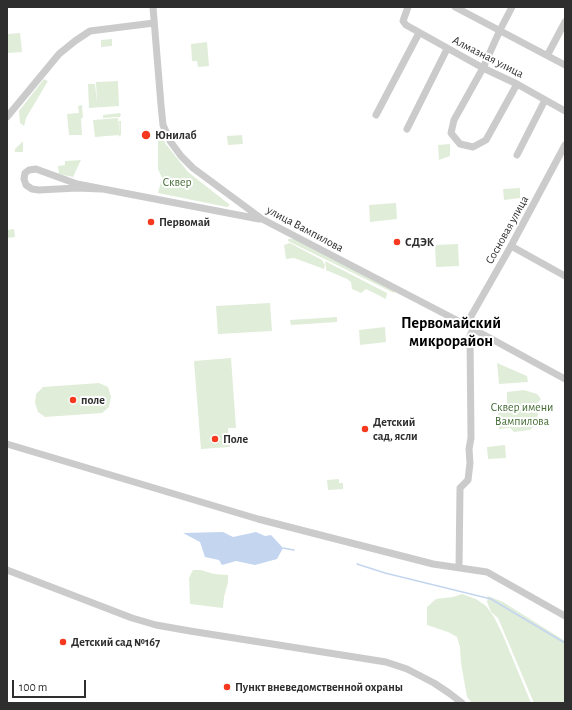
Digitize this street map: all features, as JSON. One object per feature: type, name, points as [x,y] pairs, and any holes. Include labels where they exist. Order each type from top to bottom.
[{"type":"street","name":"улица Вампилова","points":[[153,7],[160,105],[163,124],[170,141],[181,156],[193,168],[262,220],[469,327],[565,379]]},
{"type":"street","name":"Алмазная улица","points":[[408,7],[403,21],[406,25],[565,111]]},
{"type":"street","points":[[456,7],[565,64]]},
{"type":"street","points":[[512,7],[483,68],[454,120],[452,133],[460,144],[473,147],[486,140],[517,84]]},
{"type":"street","points":[[548,54],[565,22]]},
{"type":"street","points":[[7,117],[60,54],[90,31],[154,23]]},
{"type":"street","points":[[376,115],[419,33]]},
{"type":"street","points":[[407,129],[447,48]]},
{"type":"street","points":[[517,155],[545,100]]},
{"type":"street","name":"Сосновая улица","points":[[469,327],[511,246],[564,150]]},
{"type":"street","points":[[101,189],[32,189],[26,185],[24,179],[25,173],[29,170],[36,169],[73,183],[262,220]]},
{"type":"street","points":[[227,213],[236,209],[238,206],[236,200]]},
{"type":"street","points":[[511,246],[565,276]]},
{"type":"street","points":[[459,568],[460,488],[468,480],[470,463],[469,449],[471,438],[471,409],[469,327]]},
{"type":"street","points":[[7,444],[258,519],[433,564],[487,572],[565,616]]},
{"type":"street","points":[[7,570],[132,618],[156,625],[386,662],[407,669],[434,683],[449,692],[462,703]]},
{"type":"green space","points":[[20,33],[22,52],[7,53],[8,34]]},
{"type":"green space","points":[[112,39],[112,46],[101,47],[101,40]]},
{"type":"green space","points":[[207,42],[209,66],[198,67],[197,61],[192,61],[191,44]]},
{"type":"green space","points":[[44,79],[48,81],[26,118],[24,126],[20,123],[19,111]]},
{"type":"green space","points":[[118,81],[119,106],[89,108],[88,84],[95,84],[97,103],[96,82]]},
{"type":"green space","points":[[81,105],[83,107],[83,118],[81,118],[82,135],[69,135],[67,114],[79,113],[78,106]]},
{"type":"green space","points":[[120,113],[121,115],[119,118],[103,118],[103,115]]},
{"type":"green space","points":[[118,118],[120,134],[119,121],[121,121],[121,135],[118,137],[119,135],[95,137],[93,120]]},
{"type":"green space","name":"Сквер","points":[[160,133],[162,134],[165,143],[188,172],[230,205],[227,207],[158,193],[162,178],[158,169],[158,138],[160,138]]},
{"type":"green space","points":[[242,135],[243,144],[228,145],[227,136]]},
{"type":"green space","points":[[22,142],[23,152],[15,152],[15,149]]},
{"type":"green space","points":[[450,144],[450,156],[439,160],[438,145]]},
{"type":"green space","points":[[81,160],[73,177],[59,174],[58,166],[65,165],[65,161]]},
{"type":"green space","points":[[520,188],[520,198],[504,200],[503,189]]},
{"type":"green space","points":[[396,203],[397,219],[370,222],[369,205]]},
{"type":"green space","points":[[14,229],[15,237],[7,238],[7,230]]},
{"type":"green space","points":[[288,239],[294,239],[395,291],[394,293],[288,241]]},
{"type":"green space","points":[[290,243],[322,260],[325,265],[324,269],[294,258],[286,259],[284,245]]},
{"type":"green space","points":[[458,244],[459,266],[436,267],[435,245]]},
{"type":"green space","points":[[325,261],[387,293],[386,299],[366,289],[361,293],[352,289],[351,282],[347,279],[326,270]]},
{"type":"green space","points":[[270,303],[272,331],[218,334],[216,306]]},
{"type":"green space","points":[[337,317],[337,322],[291,325],[290,320]]},
{"type":"green space","points":[[385,327],[386,342],[360,345],[359,330]]},
{"type":"green space","points":[[231,358],[236,428],[228,428],[230,447],[201,449],[194,361]]},
{"type":"green space","points":[[497,363],[527,376],[528,382],[499,384]]},
{"type":"green space","name":"поле","points":[[99,383],[108,387],[111,397],[109,407],[102,413],[45,417],[38,412],[35,403],[36,394],[43,387]]},
{"type":"green space","name":"Сквер имени Вампилова","points":[[524,390],[537,394],[541,399],[536,405],[538,415],[534,426],[530,430],[514,432],[510,428],[499,429],[498,409],[507,405],[507,392]]},
{"type":"green space","points":[[505,445],[506,458],[488,459],[487,447]]},
{"type":"green space","points":[[339,479],[339,483],[343,483],[343,489],[328,490],[327,480]]},
{"type":"green space","points":[[193,570],[228,575],[223,608],[190,604],[189,578]]},
{"type":"green space","points":[[462,594],[476,599],[486,606],[494,617],[531,703],[472,703],[467,697],[461,663],[460,647],[457,637],[448,632],[427,625],[427,607],[436,599],[453,597]]},
{"type":"green space","points":[[488,596],[503,602],[565,641],[565,703],[534,703],[498,618],[491,612],[487,602]]},
{"type":"water","points":[[223,532],[233,537],[256,532],[265,536],[271,535],[283,548],[277,559],[255,565],[236,561],[222,565],[219,560],[205,557],[200,542],[183,533]]},
{"type":"waterway","points":[[283,548],[294,550]]},
{"type":"waterway","points":[[357,564],[385,573],[491,599],[565,643]]},
{"type":"place","name":"Юнилаб","points":[[146,135]]},
{"type":"place","name":"Первомай","points":[[151,222]]},
{"type":"place","name":"СДЭК","points":[[397,242]]},
{"type":"place","name":"поле","points":[[73,400]]},
{"type":"place","name":"Детский сад, ясли","points":[[365,429]]},
{"type":"place","name":"Поле","points":[[215,439]]},
{"type":"place","name":"Детский сад №167","points":[[63,642]]},
{"type":"place","name":"Пункт вневедомственной охраны","points":[[227,687]]},
{"type":"district","name":"Первомайский микрорайон","points":[[451,332]]}]
